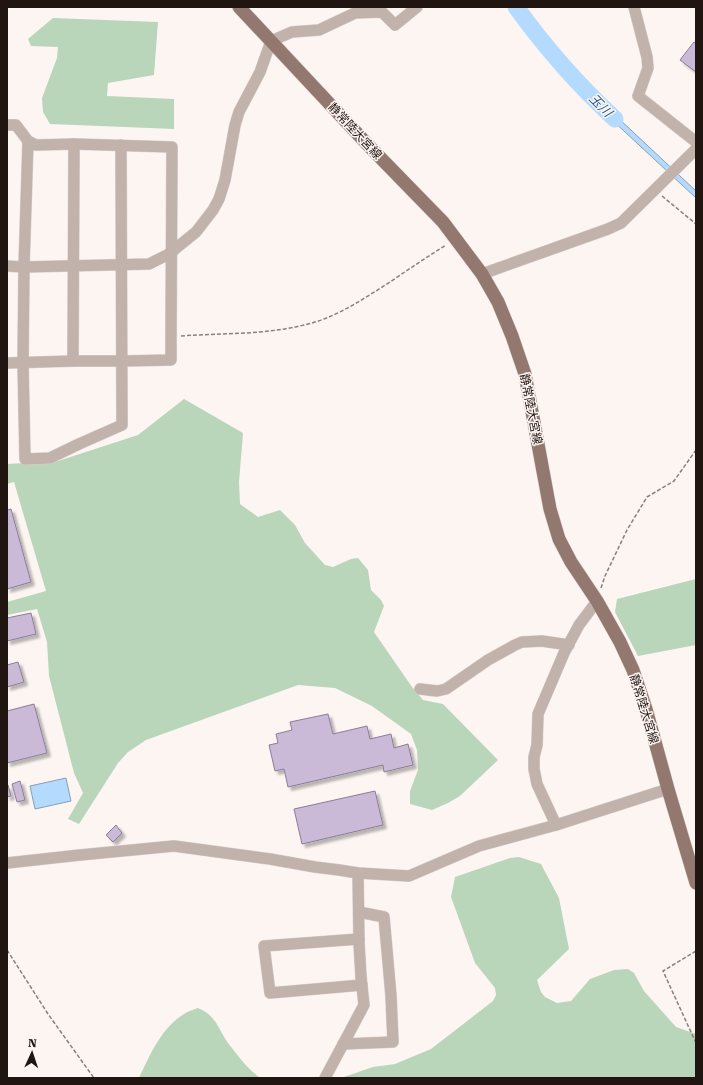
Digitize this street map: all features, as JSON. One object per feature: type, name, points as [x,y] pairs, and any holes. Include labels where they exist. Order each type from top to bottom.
[{"type":"main road","name":"静常陸大宮線","points":[[239,7],[368,145],[428,206],[456,238],[482,274],[498,302],[510,329],[526,374],[550,509],[559,538],[571,562],[620,642],[632,670],[646,709],[696,883]]},
{"type":"street","points":[[7,266],[24,267],[149,264],[171,254],[196,232],[213,210],[219,199],[225,180],[235,125],[239,112],[260,72],[271,41],[292,32],[319,30],[355,13],[382,12],[395,25],[417,7]]},
{"type":"street","points":[[482,274],[621,223],[695,148],[638,96],[648,68],[647,57],[634,7]]},
{"type":"street","points":[[7,125],[16,125],[28,141],[36,145],[74,144],[172,147],[172,360],[7,363]]},
{"type":"street","points":[[28,141],[23,363],[25,459],[50,458],[122,425],[122,145]]},
{"type":"street","points":[[73,361],[74,144]]},
{"type":"street","points":[[556,825],[536,784],[534,757],[537,745],[538,714],[564,653],[579,626],[596,601]]},
{"type":"street","points":[[420,689],[437,691],[446,688],[488,660],[522,642],[542,641],[569,644]]},
{"type":"street","points":[[7,863],[80,854],[174,846],[358,873],[409,876],[479,846],[556,825],[668,789]]},
{"type":"street","points":[[325,1078],[364,1005],[359,939],[358,873]]},
{"type":"street","points":[[343,1044],[393,1042],[391,996],[384,917],[359,912]]},
{"type":"street","points":[[359,939],[264,946],[270,993],[362,985]]},
{"type":"path","points":[[656,188],[696,224]]},
{"type":"path","points":[[171,337],[261,332],[305,325],[338,314],[456,238]]},
{"type":"path","points":[[596,601],[627,530],[647,497],[674,481],[696,450]]},
{"type":"path","points":[[7,950],[48,1014],[94,1078]]},
{"type":"path","points":[[696,951],[663,971],[696,1043]]},
{"type":"green space","points":[[53,18],[158,22],[154,75],[108,83],[107,96],[174,99],[174,129],[50,124],[43,112],[42,98],[57,58],[58,47],[31,46],[28,39]]},
{"type":"green space","points":[[184,399],[243,433],[239,482],[240,504],[258,517],[280,510],[295,525],[305,543],[325,565],[333,567],[351,559],[358,558],[368,570],[371,590],[381,600],[384,606],[374,632],[412,687],[423,700],[443,704],[498,760],[460,796],[432,810],[410,804],[410,791],[418,770],[417,750],[411,734],[372,706],[335,688],[298,685],[146,740],[128,752],[118,763],[79,824],[68,819],[83,793],[74,773],[49,676],[47,642],[37,609],[7,615],[7,602],[46,591],[14,482],[7,484],[7,464],[58,461],[138,435]]},
{"type":"green space","points":[[696,579],[696,645],[638,656],[615,612],[617,599]]},
{"type":"green space","points":[[519,857],[541,864],[559,898],[569,949],[537,980],[541,992],[545,997],[557,1003],[571,1001],[590,979],[614,970],[628,969],[634,973],[644,991],[676,1027],[696,1034],[696,1078],[341,1078],[373,1067],[395,1064],[431,1049],[493,1001],[496,995],[495,988],[475,963],[451,897],[455,877],[510,858]]},
{"type":"green space","points":[[198,1008],[213,1019],[235,1053],[260,1078],[139,1078],[147,1060],[163,1034],[176,1020],[189,1011]]},
{"type":"water","points":[[600,101],[696,191],[696,198],[596,105]]},
{"type":"water","points":[[66,778],[71,801],[35,809],[30,786]]},
{"type":"building","points":[[694,42],[696,43],[696,72],[680,60]]},
{"type":"building","points":[[11,509],[31,582],[7,589],[7,510]]},
{"type":"building","points":[[31,613],[36,634],[7,641],[7,618]]},
{"type":"building","points":[[18,662],[24,682],[7,687],[7,665]]},
{"type":"building","points":[[34,704],[47,753],[7,763],[7,711]]},
{"type":"building","points":[[328,714],[333,734],[367,726],[370,739],[391,734],[394,748],[408,744],[413,765],[384,772],[383,765],[288,787],[284,769],[275,771],[269,745],[278,743],[276,734],[292,730],[290,722]]},
{"type":"building","points":[[20,781],[25,800],[17,802],[12,784]]},
{"type":"building","points":[[8,785],[11,796],[7,797],[7,786]]},
{"type":"building","points":[[375,791],[383,825],[302,844],[294,809]]},
{"type":"building","points":[[116,825],[122,833],[113,842],[106,835]]},
{"type":"waterway","name":"玉川","points":[[516,7],[538,37],[562,65],[615,119]]}]
